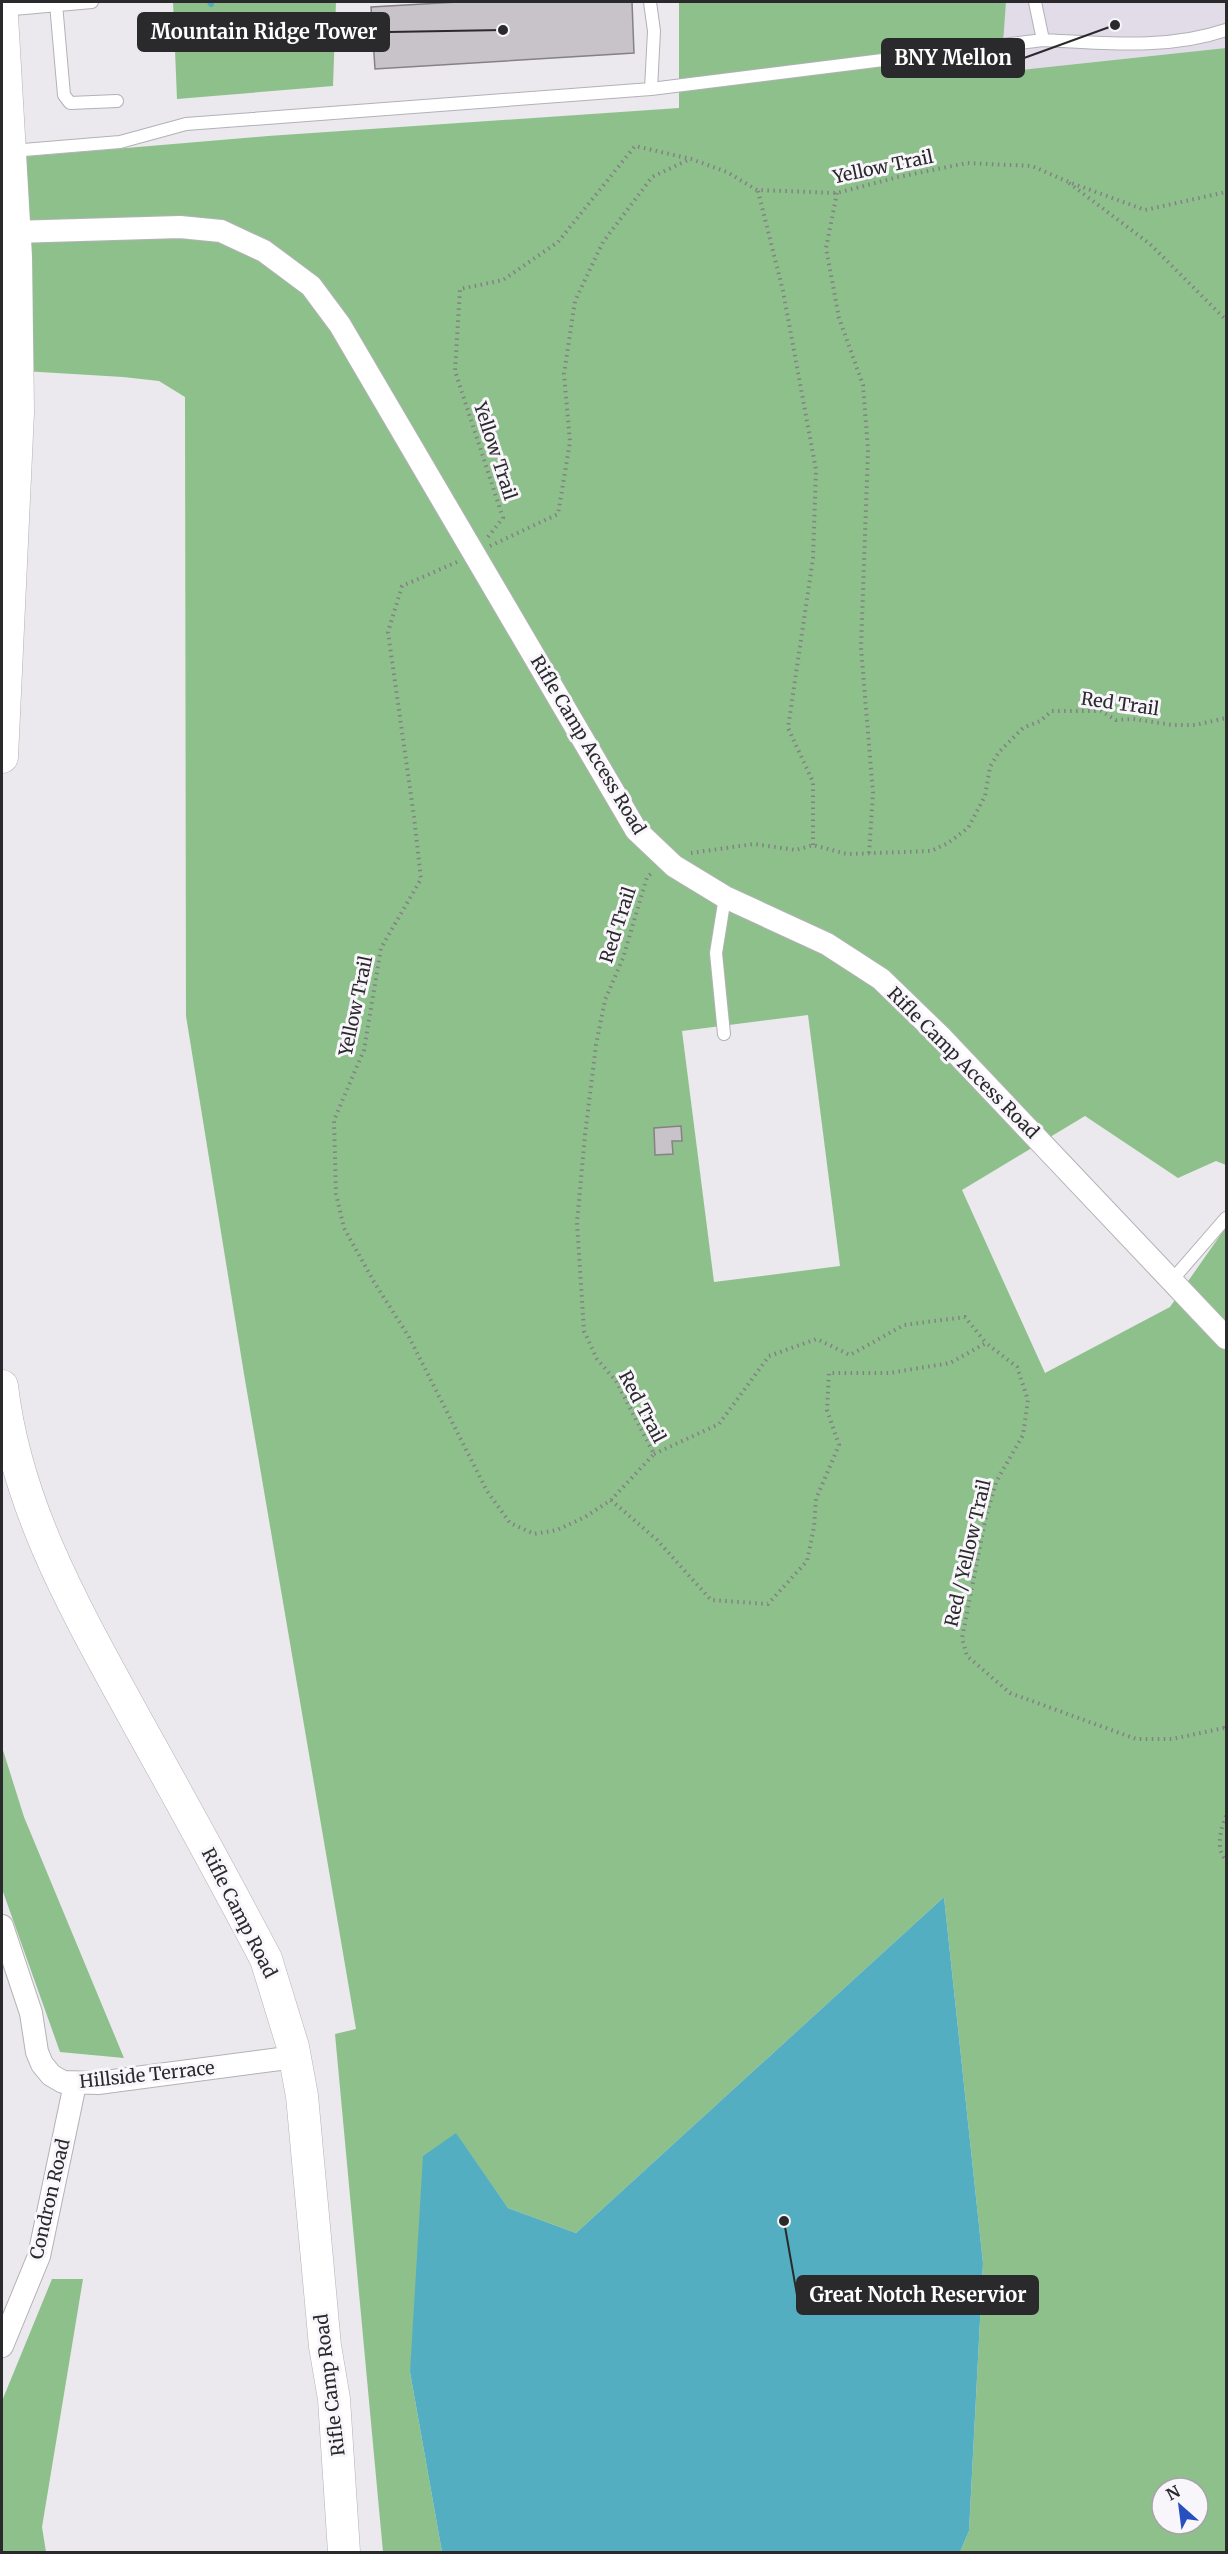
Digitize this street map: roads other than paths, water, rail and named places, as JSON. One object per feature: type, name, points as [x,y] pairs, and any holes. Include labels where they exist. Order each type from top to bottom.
[{"type":"street","points":[[2,16],[4,118],[14,232],[2,757]]},
{"type":"street","name":"Rifle Camp Access Road","points":[[14,232],[180,227],[221,231],[264,251],[311,286],[340,325],[636,830],[667,860],[725,897],[827,944],[881,979],[942,1038],[1227,1338]]},
{"type":"street","name":"Rifle Camp Road","points":[[2,1386],[5,1418],[20,1476],[41,1534],[65,1587],[109,1671],[266,1959],[295,2057],[302,2096],[325,2346],[334,2399],[344,2553]]},
{"type":"street","name":"Hillside Terrace","points":[[2,1926],[31,2013],[37,2052],[42,2064],[51,2075],[63,2082],[98,2083],[295,2057]]},
{"type":"street","name":"Condron Road","points":[[2,2346],[39,2256],[75,2084]]},
{"type":"lane","points":[[2,10],[92,2]]},
{"type":"lane","points":[[650,2],[654,31],[651,89]]},
{"type":"lane","points":[[1035,2],[1043,40]]},
{"type":"lane","points":[[56,4],[64,95],[70,103],[117,101]]},
{"type":"lane","points":[[7,165],[120,142],[186,124],[651,89],[1043,40],[1135,45],[1198,40],[1227,30]]},
{"type":"lane","points":[[724,1034],[716,953],[725,897]]},
{"type":"lane","points":[[1173,1279],[1227,1218]]},
{"type":"water","points":[[944,1897],[983,2263],[969,2531],[960,2552],[442,2552],[410,2372],[423,2156],[456,2133],[508,2208],[576,2233]]},
{"type":"place","name":"BNY Mellon","points":[[1115,25]]},
{"type":"place","name":"Mountain Ridge Tower","points":[[503,30]]},
{"type":"place","name":"Great Notch Reservior","points":[[784,2221]]}]
